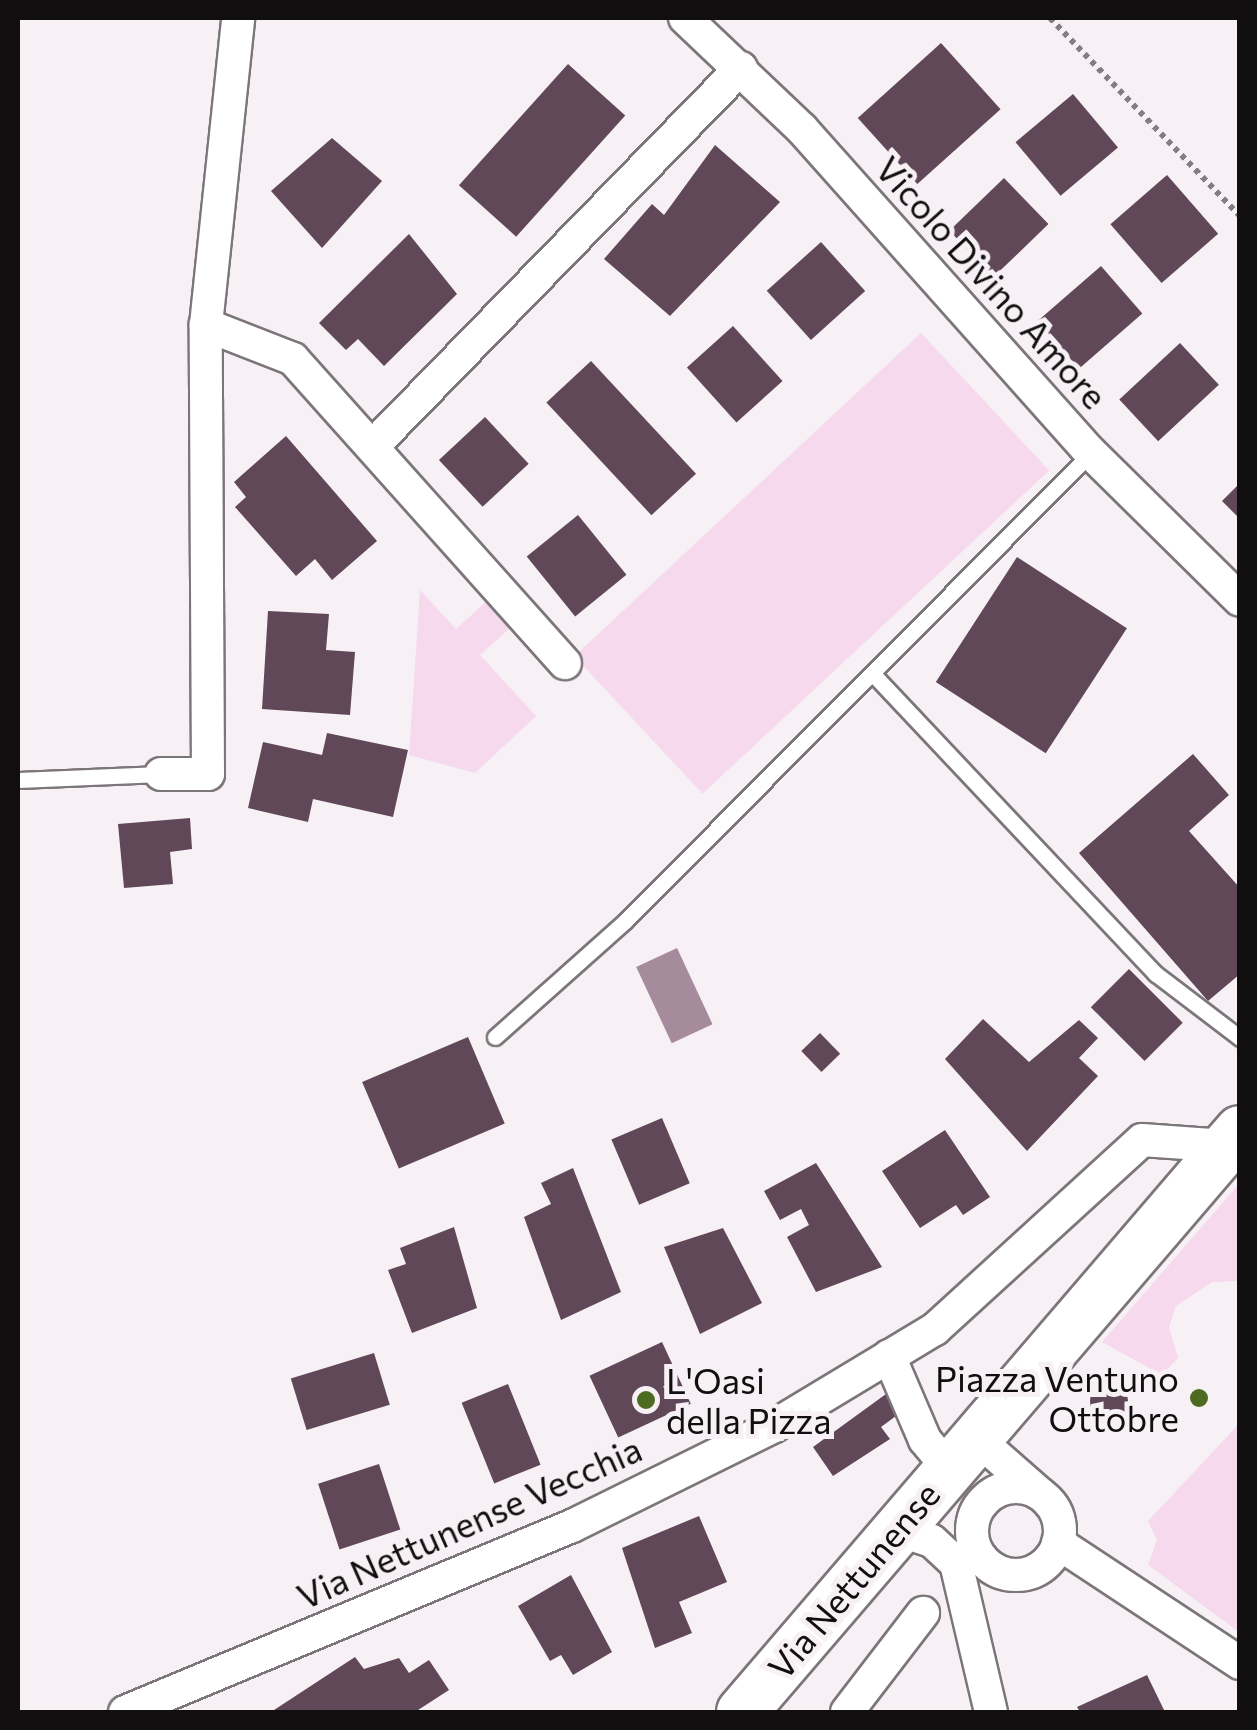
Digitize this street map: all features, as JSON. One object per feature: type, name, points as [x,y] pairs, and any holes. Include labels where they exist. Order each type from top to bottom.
[{"type":"main road","name":"Via Nettunense","points":[[742,1712],[884,1540],[1233,1139]]},
{"type":"street","points":[[160,774],[208,774],[206,325],[238,18]]},
{"type":"street","name":"Vicolo Divino Amore","points":[[685,18],[741,68],[1091,453],[1240,600]]},
{"type":"street","points":[[372,447],[741,68]]},
{"type":"street","points":[[206,325],[293,359],[565,662]]},
{"type":"street","name":"Via Nettunense Vecchia","points":[[124,1712],[572,1526],[774,1426],[935,1329],[1142,1140],[1233,1139]]},
{"type":"street","points":[[889,1356],[925,1440],[961,1451],[1044,1496],[1058,1518],[1058,1543],[1041,1567],[1012,1575],[976,1551],[973,1522],[988,1496],[1016,1487],[1044,1496]]},
{"type":"street","points":[[884,1540],[919,1537],[956,1563],[991,1712]]},
{"type":"street","points":[[1058,1543],[1240,1663]]},
{"type":"street","points":[[847,1712],[923,1612]]},
{"type":"lane","points":[[494,1037],[874,675],[1091,453]]},
{"type":"lane","points":[[874,675],[1170,987],[1240,1038]]},
{"type":"lane","points":[[18,780],[160,774]]},
{"type":"path","points":[[1050,18],[1240,216]]},
{"type":"shaded area","points":[[921,333],[1049,470],[703,794],[574,656]]},
{"type":"shaded area","points":[[420,590],[456,629],[486,602],[510,628],[480,655],[536,716],[475,773],[409,755]]},
{"type":"shaded area","points":[[677,948],[712,1024],[672,1043],[636,967]]},
{"type":"shaded area","points":[[1239,1184],[1239,1281],[1212,1282],[1176,1306],[1169,1327],[1178,1358],[1162,1375],[1102,1342]]},
{"type":"shaded area","points":[[1239,1424],[1239,1632],[1148,1565],[1157,1540],[1148,1521]]},
{"type":"building","points":[[941,43],[1001,109],[917,184],[858,118]]},
{"type":"building","points":[[568,64],[625,116],[516,237],[459,185]]},
{"type":"building","points":[[1073,94],[1118,148],[1061,196],[1016,142]]},
{"type":"building","points":[[332,138],[382,181],[322,248],[271,191]]},
{"type":"building","points":[[715,145],[780,202],[670,316],[604,259],[652,204],[664,215]]},
{"type":"building","points":[[1167,175],[1218,234],[1162,283],[1110,224]]},
{"type":"building","points":[[1004,178],[1048,224],[994,277],[949,231]]},
{"type":"building","points":[[409,234],[457,294],[384,366],[358,339],[346,350],[319,323]]},
{"type":"building","points":[[821,242],[865,291],[811,340],[767,291]]},
{"type":"building","points":[[1101,266],[1142,314],[1079,369],[1038,321]]},
{"type":"building","points":[[733,326],[783,381],[736,422],[687,367]]},
{"type":"building","points":[[1180,343],[1219,385],[1158,441],[1119,400]]},
{"type":"building","points":[[591,361],[696,474],[651,515],[546,403]]},
{"type":"building","points":[[485,417],[529,464],[483,507],[439,460]]},
{"type":"building","points":[[286,436],[377,541],[332,580],[315,559],[296,576],[235,507],[246,497],[234,482]]},
{"type":"building","points":[[1240,483],[1240,519],[1222,501]]},
{"type":"building","points":[[578,515],[626,575],[575,616],[527,557]]},
{"type":"building","points":[[1017,557],[1127,628],[1046,753],[936,682]]},
{"type":"building","points":[[268,611],[329,614],[326,650],[355,652],[350,715],[262,709]]},
{"type":"building","points":[[327,733],[408,750],[393,817],[313,799],[308,822],[248,808],[263,742],[322,755]]},
{"type":"building","points":[[1193,754],[1229,795],[1189,831],[1240,888],[1240,974],[1208,1001],[1079,853]]},
{"type":"building","points":[[190,818],[192,849],[170,852],[173,884],[124,888],[118,824]]},
{"type":"building","points":[[1129,969],[1183,1023],[1145,1061],[1091,1007]]},
{"type":"building","points":[[983,1019],[1029,1062],[1079,1020],[1098,1038],[1079,1058],[1098,1076],[1027,1151],[945,1059]]},
{"type":"building","points":[[820,1033],[840,1054],[821,1072],[801,1051]]},
{"type":"building","points":[[468,1037],[505,1124],[399,1168],[362,1082]]},
{"type":"building","points":[[662,1118],[690,1183],[639,1205],[611,1139]]},
{"type":"building","points":[[945,1130],[990,1197],[963,1215],[956,1205],[920,1228],[882,1171]]},
{"type":"building","points":[[816,1163],[882,1267],[816,1292],[787,1237],[809,1225],[801,1209],[780,1220],[764,1191]]},
{"type":"building","points":[[573,1168],[621,1292],[561,1320],[524,1217],[551,1204],[541,1183]]},
{"type":"building","points":[[454,1227],[477,1308],[412,1333],[388,1270],[406,1264],[400,1248]]},
{"type":"building","points":[[723,1228],[762,1303],[700,1334],[664,1247]]},
{"type":"building","points":[[662,1342],[691,1404],[618,1437],[589,1376]]},
{"type":"building","points":[[374,1353],[390,1405],[307,1430],[291,1378]]},
{"type":"building","points":[[1109,1382],[1122,1388],[1128,1401],[1122,1414],[1109,1420],[1096,1414],[1090,1401],[1096,1388]]},
{"type":"building","points":[[508,1384],[541,1465],[494,1483],[462,1403]]},
{"type":"building","points":[[886,1394],[900,1413],[881,1427],[890,1439],[833,1476],[813,1447]]},
{"type":"building","points":[[379,1464],[400,1530],[339,1549],[318,1484]]},
{"type":"building","points":[[699,1516],[727,1582],[679,1602],[692,1633],[655,1648],[622,1548]]},
{"type":"building","points":[[571,1575],[612,1652],[573,1675],[561,1655],[550,1661],[518,1606]]},
{"type":"building","points":[[355,1657],[364,1669],[399,1658],[409,1673],[429,1660],[449,1690],[415,1712],[271,1712]]},
{"type":"building","points":[[1147,1675],[1165,1712],[1080,1712],[1077,1707]]},
{"type":"place","name":"Piazza Ventuno Ottobre","points":[[1199,1398]]},
{"type":"place","name":"L'Oasi della Pizza","points":[[646,1400]]}]
